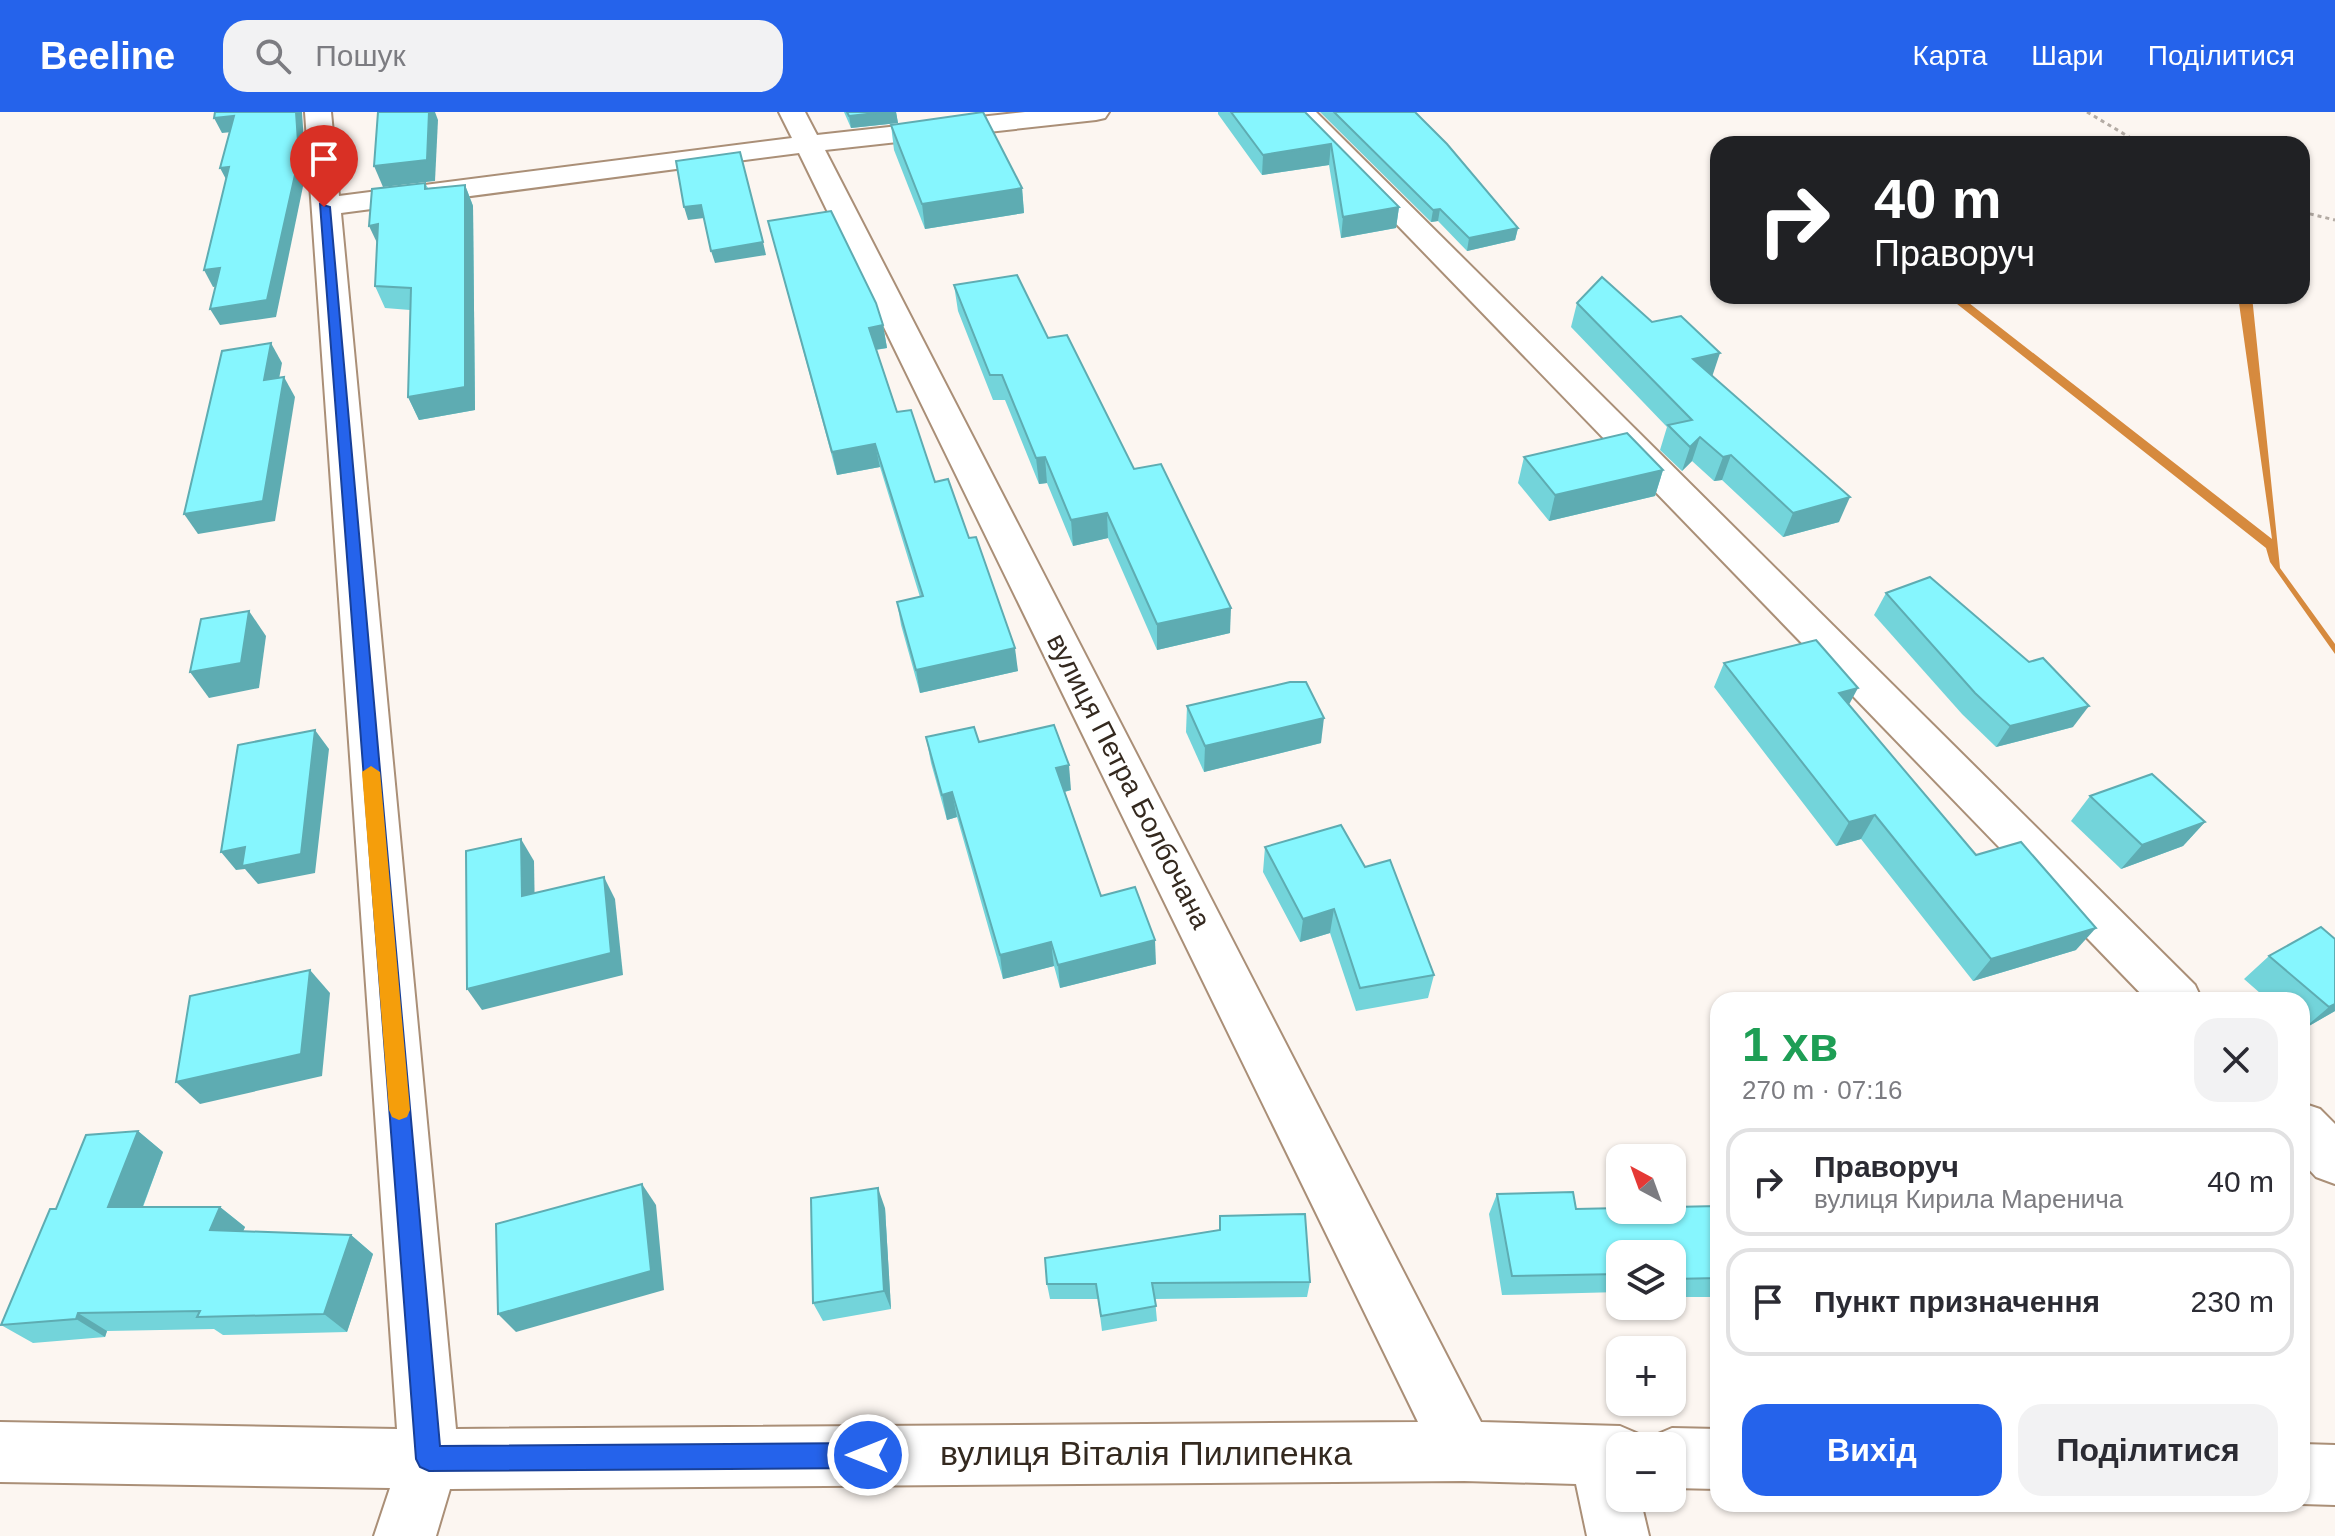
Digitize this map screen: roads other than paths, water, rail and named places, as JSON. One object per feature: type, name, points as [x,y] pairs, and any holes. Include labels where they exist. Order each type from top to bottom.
[{"type":"street","points":[[318,112],[429,1459],[405,1536]]},
{"type":"street","points":[[324,207],[801,128],[1096,112]]},
{"type":"street","points":[[1301,112],[2170,992]]},
{"type":"street","name":"вулиця Петра Болбочана","points":[[801,128],[1464,1451]]},
{"type":"street","points":[[2310,1134],[2335,1160]]},
{"type":"street","name":"вулиця Віталія Пилипенка","points":[[0,1452],[429,1459],[1464,1451],[1606,1456]]},
{"type":"street","points":[[1686,1458],[1710,1459]]},
{"type":"street","points":[[2310,1474],[2335,1475]]},
{"type":"street","points":[[1616,1512],[1618,1536]]}]
